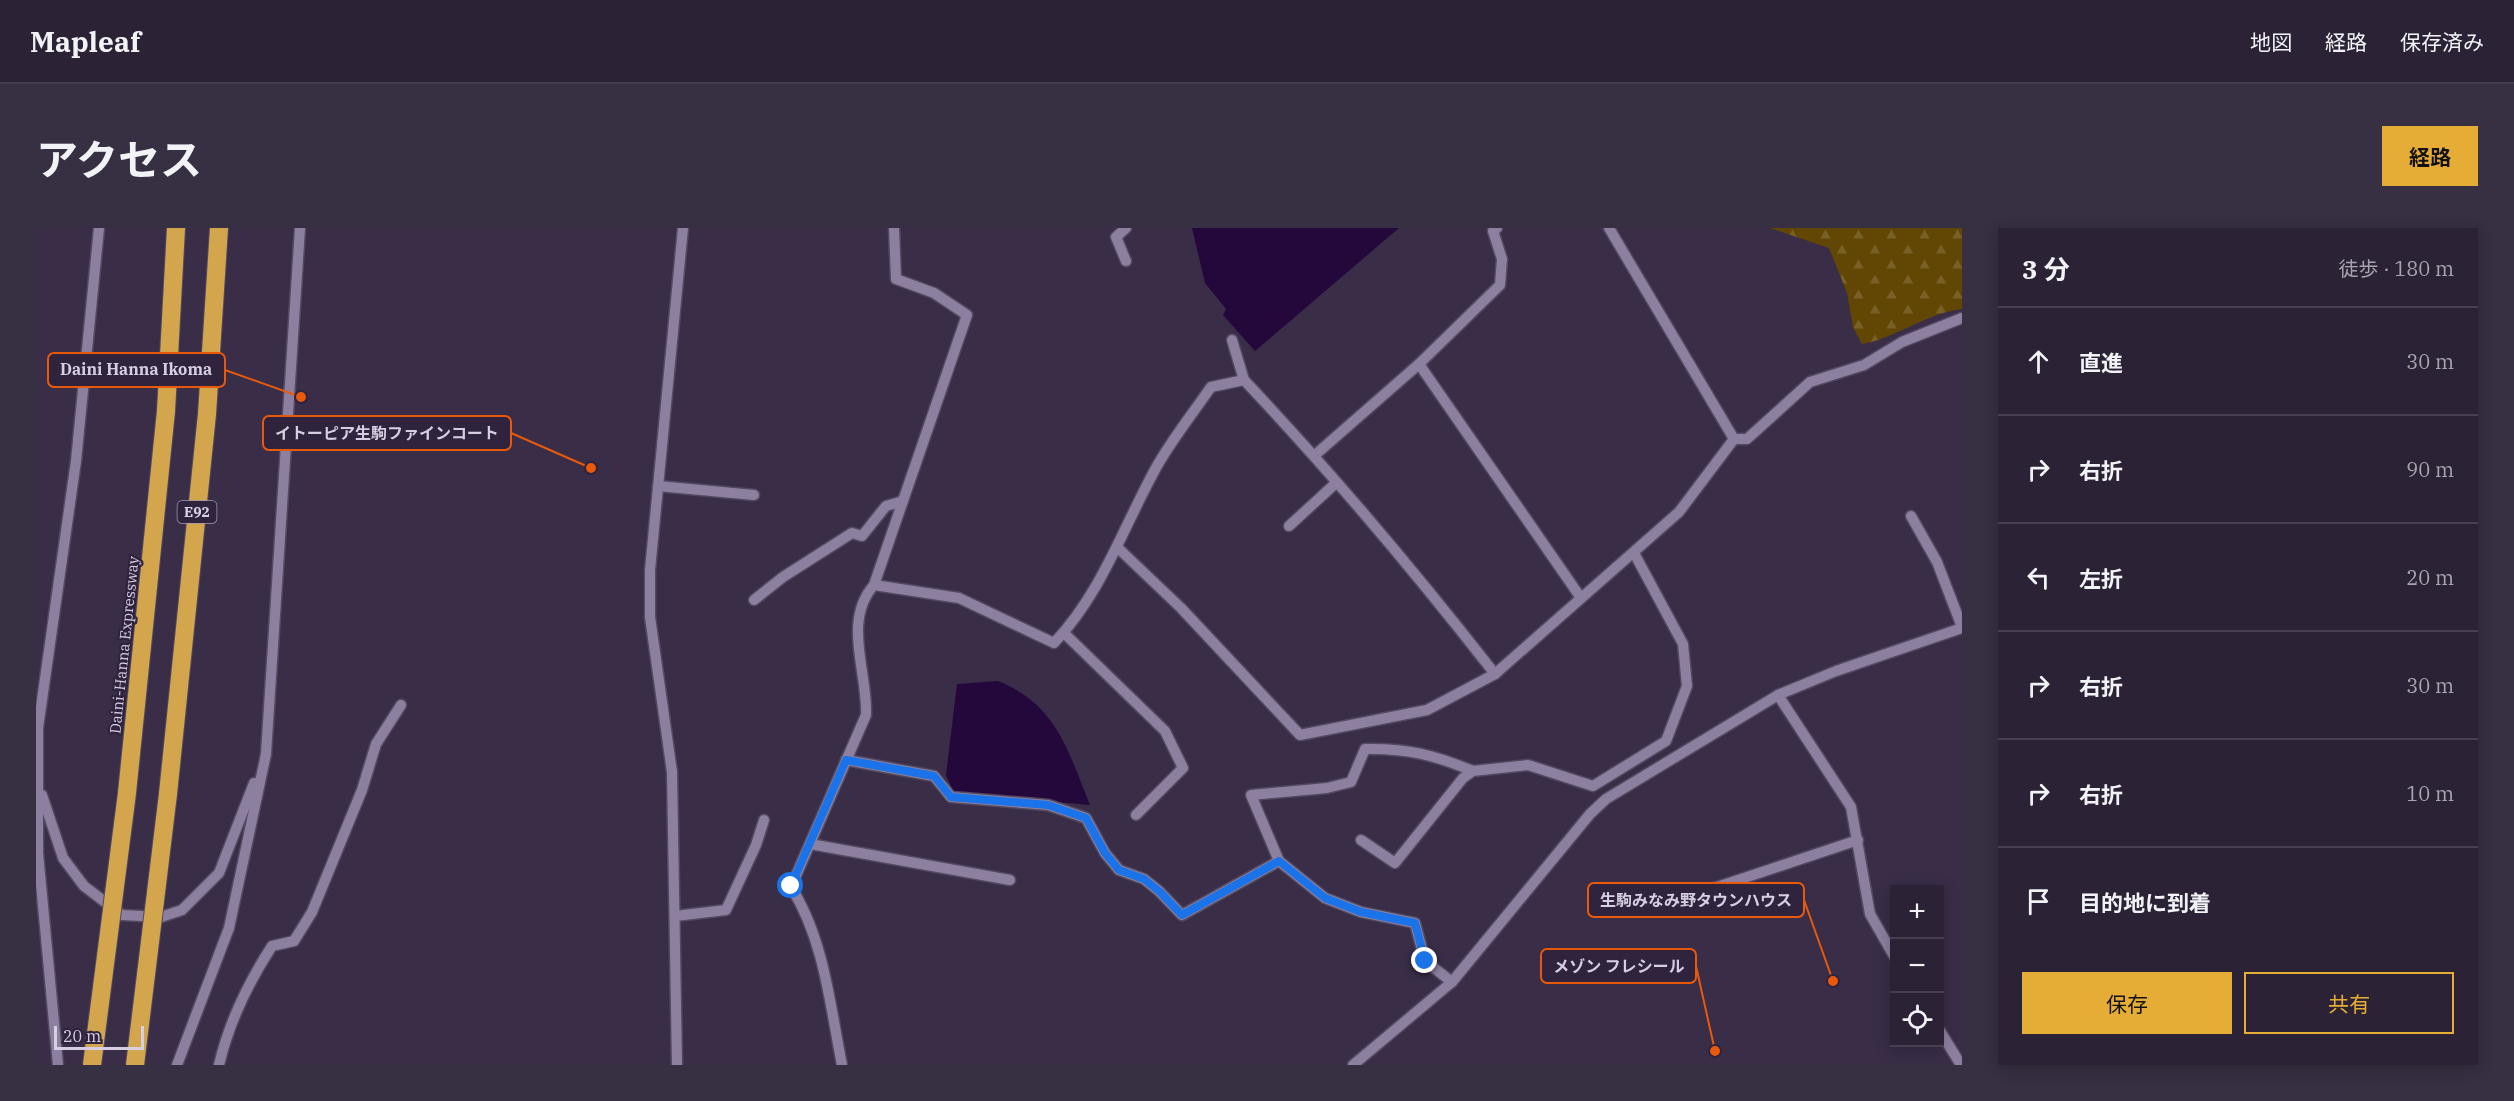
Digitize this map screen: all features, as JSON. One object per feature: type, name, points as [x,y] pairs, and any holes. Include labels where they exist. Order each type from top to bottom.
[{"type":"highway","name":"Daini-Hanna Expressway","points":[[92,1065],[127,793],[166,411],[176,228]]},
{"type":"highway","name":"E92","points":[[135,1065],[168,795],[207,414],[219,228]]},
{"type":"street","points":[[58,1065],[55,1005],[38,853],[38,728],[76,461],[99,228]]},
{"type":"street","points":[[177,1065],[229,928],[266,754],[300,228]]},
{"type":"street","points":[[678,1065],[672,772],[650,617],[650,570],[683,228]]},
{"type":"street","points":[[842,1065],[818,946],[804,908],[791,886],[866,715],[867,693],[858,650],[859,611],[866,594],[873,585],[968,315],[934,293],[896,279],[894,228]]},
{"type":"street","points":[[1126,228],[1116,237],[1126,261]]},
{"type":"street","points":[[1316,455],[1419,364],[1500,285],[1502,259],[1493,231],[1497,228]]},
{"type":"street","points":[[1609,228],[1734,439]]},
{"type":"street","points":[[1734,439],[1746,439],[1810,382],[1864,365],[1902,342],[1962,318]]},
{"type":"street","points":[[1232,340],[1244,380],[1316,455],[1336,483],[1433,595],[1495,674]]},
{"type":"street","points":[[1419,364],[1581,598]]},
{"type":"street","points":[[873,585],[959,598],[1054,643],[1072,624],[1118,548],[1157,465],[1211,387],[1244,380]]},
{"type":"street","points":[[1118,548],[1181,608],[1300,735],[1427,710],[1495,674],[1634,553],[1686,504],[1734,439]]},
{"type":"street","points":[[1289,526],[1336,483]]},
{"type":"street","points":[[658,486],[754,495]]},
{"type":"street","points":[[754,600],[783,577],[852,533],[862,537],[886,506],[903,501]]},
{"type":"street","points":[[1353,1065],[1452,982],[1590,814],[1606,800],[1778,695],[1836,671],[1962,628],[1937,562],[1911,516]]},
{"type":"street","points":[[1361,840],[1395,863],[1462,778],[1473,771],[1528,765],[1593,786],[1666,741],[1687,686],[1683,644],[1634,553]]},
{"type":"street","points":[[1064,633],[1165,731],[1183,768],[1136,815]]},
{"type":"street","points":[[1778,695],[1851,807],[1870,914],[1890,949]]},
{"type":"street","points":[[219,1065],[224,1044],[251,978],[272,946],[294,940],[312,912],[362,790],[376,744],[401,705]]},
{"type":"street","points":[[1452,982],[1425,961],[1415,923],[1361,912],[1325,898],[1279,861],[1251,795],[1327,788],[1351,782],[1365,749],[1396,748],[1433,755],[1473,771]]},
{"type":"street","points":[[38,785],[63,858],[84,886],[122,915],[161,917],[182,910],[219,873],[266,754]]},
{"type":"street","points":[[1644,755],[1653,770]]},
{"type":"street","points":[[846,760],[934,776],[951,797],[1048,805],[1086,818],[1105,853],[1119,870],[1144,879],[1182,915],[1279,861]]},
{"type":"street","points":[[675,916],[726,910],[756,844],[764,820]]},
{"type":"street","points":[[1666,904],[1858,840]]},
{"type":"street","points":[[810,844],[1010,880]]},
{"type":"street","points":[[1944,1037],[1961,1065]]},
{"type":"green space","points":[[1770,228],[1962,228],[1962,309],[1936,315],[1887,337],[1862,344],[1853,327],[1847,293],[1829,248]]},
{"type":"shaded area","points":[[1192,228],[1399,228],[1255,351],[1223,315],[1226,309],[1205,283]]},
{"type":"shaded area","points":[[998,681],[1018,691],[1047,717],[1067,748],[1090,805],[954,793],[946,775],[957,684]]},
{"type":"place","name":"Daini Hanna Ikoma","points":[[301,397]]},
{"type":"place","name":"イトーピア生駒ファインコート","points":[[591,468]]},
{"type":"place","name":"生駒みなみ野タウンハウス","points":[[1833,981]]},
{"type":"place","name":"メゾン フレシール","points":[[1715,1051]]},
{"type":"route","points":[[791,886],[846,760],[934,776],[951,797],[1048,805],[1086,818],[1105,853],[1119,870],[1144,879],[1182,915],[1279,861],[1325,898],[1361,912],[1415,923],[1425,961]]}]
